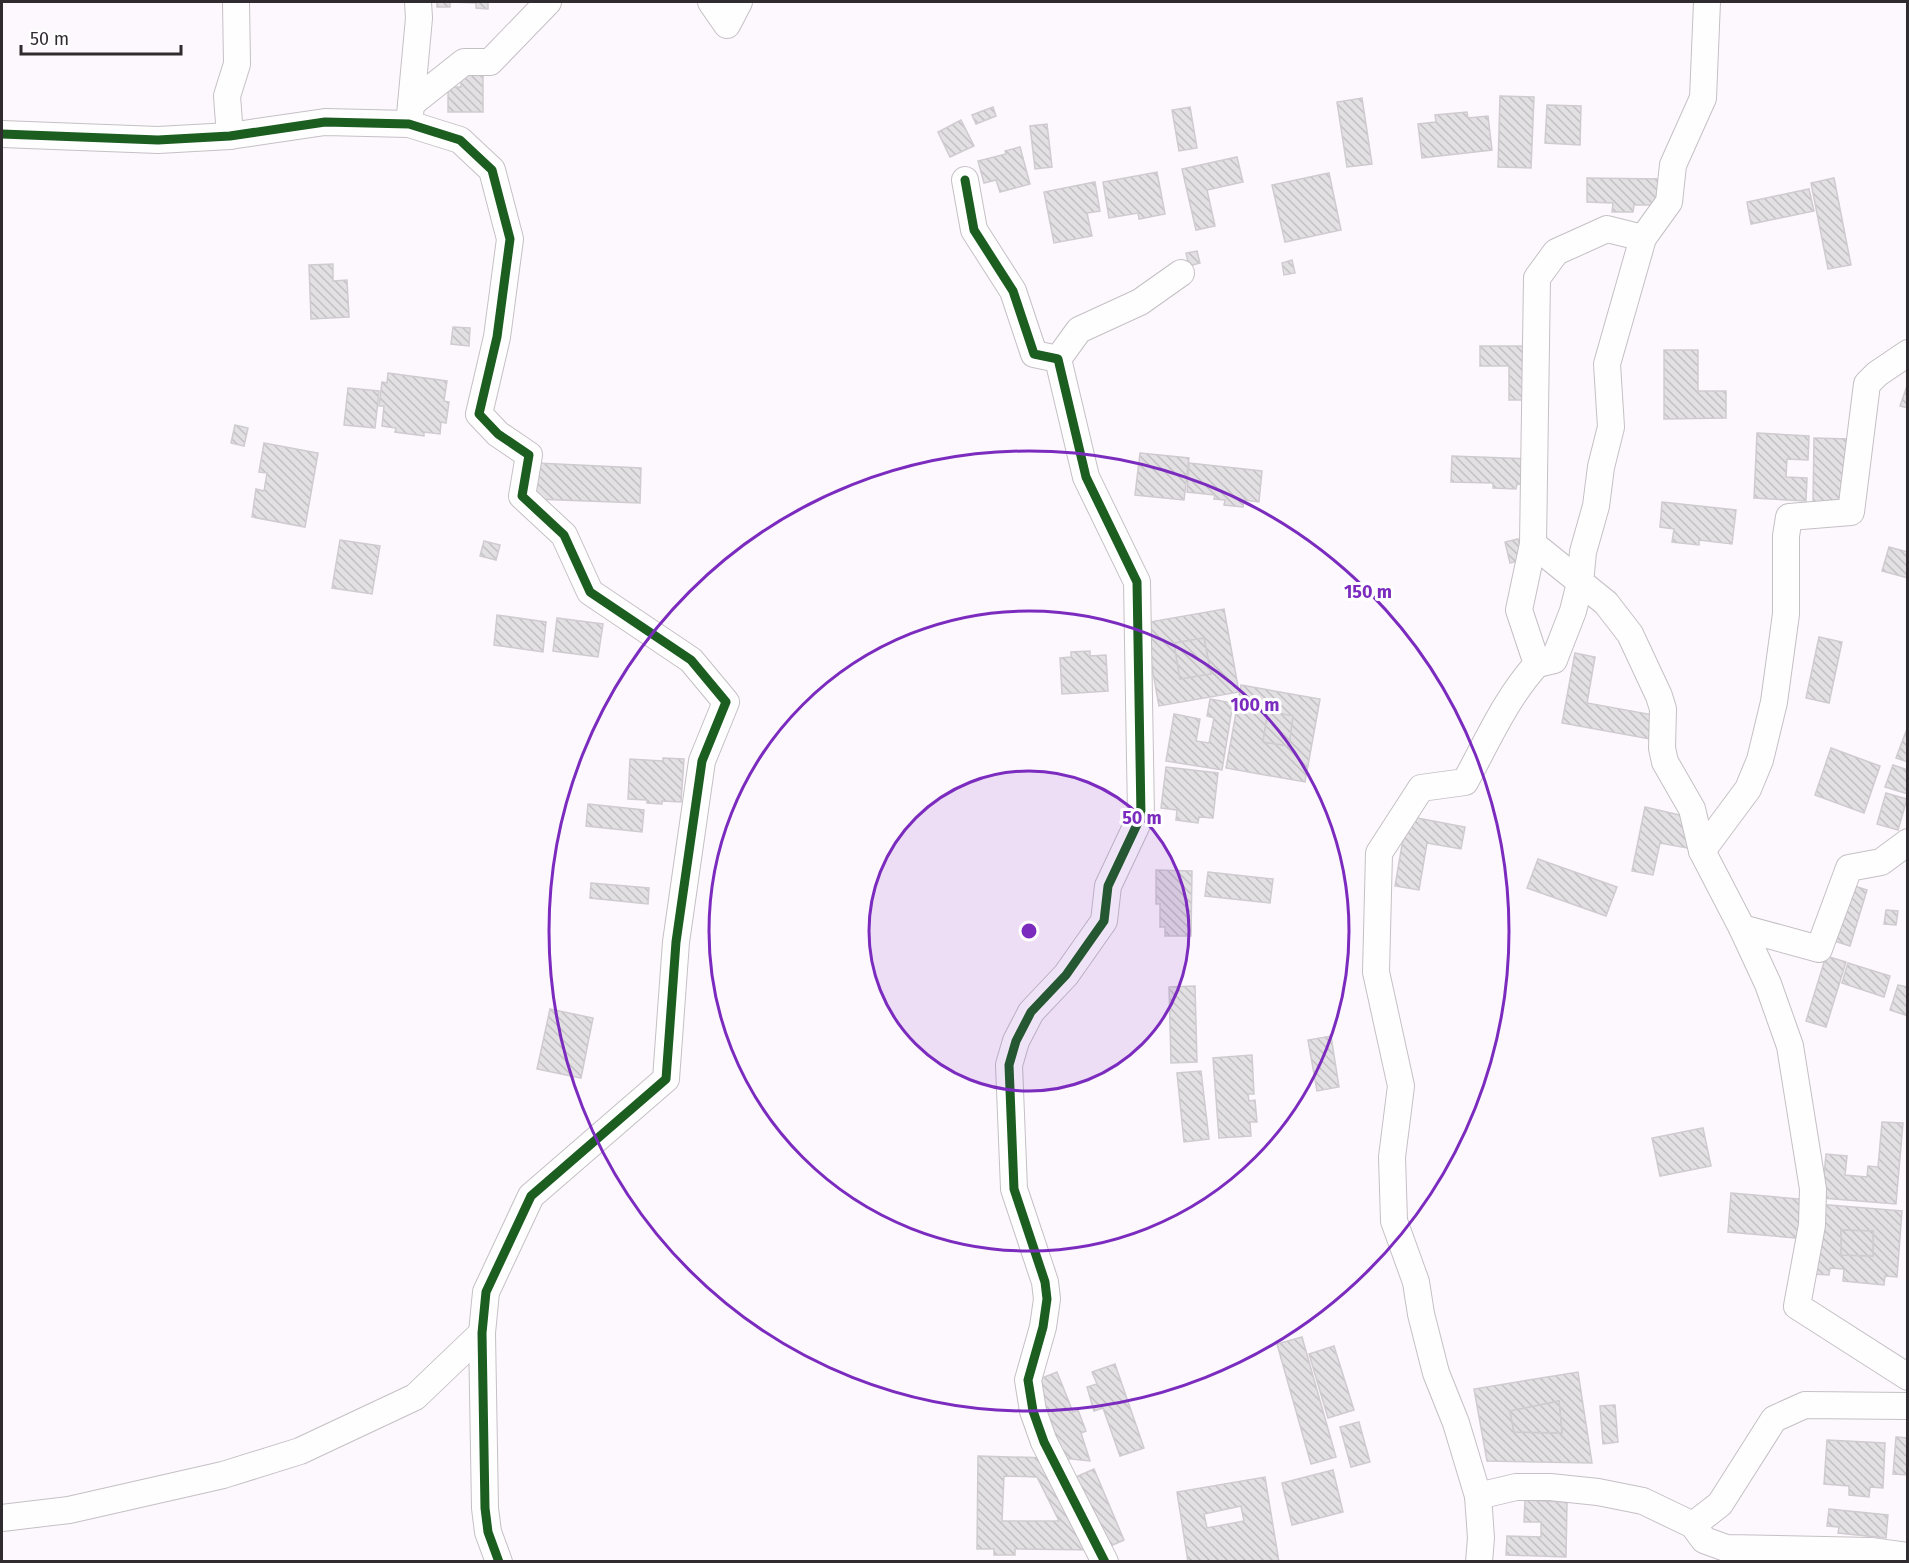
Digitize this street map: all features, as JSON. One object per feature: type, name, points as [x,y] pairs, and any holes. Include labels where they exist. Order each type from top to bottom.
[{"type":"street","points":[[230,136],[227,96],[237,64],[236,2]]},
{"type":"street","points":[[410,114],[419,18],[418,2]]},
{"type":"street","points":[[410,114],[464,62],[490,62],[548,2]]},
{"type":"street","points":[[711,2],[727,25],[739,2]]},
{"type":"street","points":[[1479,1562],[1481,1538],[1478,1496],[1456,1423],[1436,1373],[1421,1314],[1416,1282],[1394,1221],[1392,1157],[1401,1086],[1376,972],[1379,853],[1421,788],[1465,782],[1524,678],[1537,664],[1554,660],[1573,611],[1580,583],[1583,552],[1596,506],[1601,467],[1611,427],[1607,364],[1643,238],[1669,202],[1673,165],[1702,98],[1707,2]]},
{"type":"street","points":[[2,134],[158,140],[230,136],[325,122],[410,114],[460,140],[492,170],[510,239],[497,337],[479,414],[498,434],[529,455],[522,496],[564,535],[590,592],[691,660],[726,702],[702,761],[676,942],[666,1079],[531,1196],[486,1292],[482,1333],[485,1508],[488,1532],[498,1562]]},
{"type":"street","points":[[966,180],[974,230],[1012,291],[1034,354],[1058,359]]},
{"type":"street","points":[[1537,664],[1519,610],[1533,544],[1537,278],[1556,252],[1607,229],[1643,238]]},
{"type":"street","points":[[1105,1562],[1044,1442],[1033,1411],[1028,1380],[1047,1299],[1045,1282],[1014,1189],[1009,1065],[1016,1041],[1030,1012],[1066,975],[1104,921],[1108,886],[1141,816],[1137,582],[1086,477],[1058,359],[1079,330],[1140,302],[1181,273]]},
{"type":"street","points":[[1702,851],[1748,789],[1763,748],[1774,702],[1786,614],[1786,536],[1789,517],[1851,512],[1867,384],[1877,374],[1908,353]]},
{"type":"street","points":[[1533,544],[1606,603],[1630,634],[1664,709],[1662,748],[1665,762],[1692,809],[1702,851],[1742,927],[1768,984],[1790,1046],[1813,1190],[1812,1225],[1797,1306],[1908,1377]]},
{"type":"street","points":[[1742,927],[1819,949],[1849,868],[1881,862],[1908,842]]},
{"type":"street","points":[[2,1518],[69,1510],[223,1475],[300,1451],[415,1396],[482,1333]]},
{"type":"street","points":[[1700,1542],[1720,1504],[1774,1419],[1806,1405],[1870,1388],[1908,1392]]},
{"type":"street","points":[[1806,1405],[1908,1406]]},
{"type":"street","points":[[1478,1496],[1516,1487],[1550,1487],[1598,1492],[1643,1501],[1700,1542],[1726,1548],[1871,1551],[1908,1556]]},
{"type":"building","points":[[437,2],[450,2],[450,7],[437,7]]},
{"type":"building","points":[[451,2],[488,2],[488,9],[476,8],[476,3]]},
{"type":"building","points":[[461,67],[483,67],[483,112],[448,112],[448,87],[461,87]]},
{"type":"building","points":[[1500,96],[1534,97],[1531,168],[1498,167]]},
{"type":"building","points":[[1362,98],[1372,164],[1347,167],[1337,102]]},
{"type":"building","points":[[1547,105],[1581,106],[1580,145],[1545,143]]},
{"type":"building","points":[[993,107],[996,116],[976,124],[972,115]]},
{"type":"building","points":[[1190,107],[1197,148],[1179,151],[1172,110]]},
{"type":"building","points":[[1467,112],[1468,118],[1488,116],[1492,150],[1422,158],[1418,124],[1436,122],[1435,115]]},
{"type":"building","points":[[961,120],[974,146],[950,157],[938,132]]},
{"type":"building","points":[[1047,124],[1052,167],[1035,169],[1030,126]]},
{"type":"building","points":[[1020,147],[1030,184],[1000,192],[996,180],[984,183],[978,161],[1006,154],[1005,151]]},
{"type":"building","points":[[1237,157],[1243,182],[1207,190],[1215,226],[1196,230],[1182,169]]},
{"type":"building","points":[[1157,172],[1165,214],[1139,219],[1138,213],[1109,218],[1103,182]]},
{"type":"building","points":[[1329,173],[1341,230],[1285,242],[1272,185]]},
{"type":"building","points":[[1587,178],[1662,179],[1662,205],[1634,205],[1633,212],[1612,212],[1613,203],[1587,202]]},
{"type":"building","points":[[1834,178],[1851,265],[1828,269],[1811,183]]},
{"type":"building","points":[[1095,182],[1100,211],[1087,213],[1092,236],[1054,243],[1044,192]]},
{"type":"building","points":[[1809,189],[1814,211],[1751,224],[1747,202]]},
{"type":"building","points":[[1197,251],[1200,263],[1189,266],[1186,253]]},
{"type":"building","points":[[1292,260],[1295,273],[1284,275],[1282,263]]},
{"type":"building","points":[[333,264],[333,281],[347,280],[349,317],[311,319],[309,265]]},
{"type":"building","points":[[453,327],[470,328],[469,346],[451,344]]},
{"type":"building","points":[[1480,346],[1534,346],[1534,400],[1509,400],[1509,366],[1480,366]]},
{"type":"building","points":[[1664,350],[1698,350],[1698,391],[1726,391],[1726,418],[1664,419]]},
{"type":"building","points":[[388,373],[447,381],[444,401],[449,402],[446,423],[441,422],[440,434],[424,432],[424,436],[395,432],[396,428],[382,426],[384,406],[379,406],[382,382],[387,383]]},
{"type":"building","points":[[1908,383],[1908,408],[1900,406]]},
{"type":"building","points":[[348,388],[379,391],[375,428],[344,425]]},
{"type":"building","points":[[235,425],[248,428],[244,446],[231,443]]},
{"type":"building","points":[[1757,433],[1809,436],[1808,460],[1787,459],[1786,477],[1807,478],[1806,501],[1754,498]]},
{"type":"building","points":[[1814,438],[1850,439],[1848,503],[1813,503]]},
{"type":"building","points":[[264,443],[318,453],[305,527],[252,517],[256,489],[264,491],[267,473],[259,472]]},
{"type":"building","points":[[1140,453],[1189,458],[1184,500],[1135,495]]},
{"type":"building","points":[[1452,456],[1533,459],[1533,485],[1517,484],[1516,489],[1493,488],[1493,483],[1451,482]]},
{"type":"building","points":[[536,463],[641,468],[640,503],[534,499]]},
{"type":"building","points":[[1189,463],[1262,471],[1259,502],[1244,500],[1243,507],[1224,505],[1225,500],[1214,499],[1215,495],[1187,492]]},
{"type":"building","points":[[1662,502],[1736,510],[1732,544],[1699,540],[1699,545],[1672,542],[1674,529],[1660,527]]},
{"type":"building","points":[[1518,539],[1524,559],[1510,563],[1505,542]]},
{"type":"building","points":[[340,540],[380,546],[372,594],[332,588]]},
{"type":"building","points":[[484,541],[500,545],[496,560],[480,556]]},
{"type":"building","points":[[1889,547],[1908,552],[1908,578],[1882,571]]},
{"type":"building","points":[[1224,609],[1239,692],[1159,706],[1144,623]],"holes":[[[1204,638],[1211,674],[1180,679],[1174,643]]]},
{"type":"building","points":[[497,615],[546,622],[543,652],[494,645]]},
{"type":"building","points":[[557,618],[603,624],[598,657],[553,651]]},
{"type":"building","points":[[1819,637],[1842,642],[1829,703],[1806,698]]},
{"type":"building","points":[[1204,638],[1211,674],[1180,679],[1174,643]]},
{"type":"building","points":[[1090,651],[1090,656],[1106,655],[1108,691],[1062,694],[1060,658],[1071,657],[1071,652]]},
{"type":"building","points":[[1575,653],[1595,657],[1587,703],[1659,716],[1655,740],[1562,723]]},
{"type":"building","points":[[1241,685],[1320,699],[1305,782],[1226,768]],"holes":[[[1268,711],[1293,716],[1289,746],[1263,742]]]},
{"type":"building","points":[[1210,699],[1233,703],[1222,770],[1166,761],[1174,714],[1200,719],[1196,741],[1209,743],[1214,718],[1207,716]]},
{"type":"building","points":[[1268,711],[1293,716],[1289,746],[1263,742]]},
{"type":"building","points":[[1908,726],[1908,762],[1896,758]]},
{"type":"building","points":[[1831,748],[1880,766],[1864,813],[1815,795]]},
{"type":"building","points":[[663,758],[684,759],[681,802],[662,801],[662,804],[628,799],[630,759],[663,761]]},
{"type":"building","points":[[1893,765],[1908,770],[1908,794],[1885,787]]},
{"type":"building","points":[[1166,767],[1218,773],[1213,818],[1199,817],[1198,823],[1176,820],[1177,810],[1161,808]]},
{"type":"building","points":[[1886,793],[1907,799],[1898,830],[1877,824]]},
{"type":"building","points":[[588,804],[644,810],[642,832],[586,826]]},
{"type":"building","points":[[1645,807],[1693,818],[1687,848],[1660,843],[1653,875],[1632,871]]},
{"type":"building","points":[[1407,816],[1465,827],[1461,849],[1427,843],[1419,890],[1395,886]]},
{"type":"building","points":[[1538,859],[1617,887],[1606,916],[1527,888]]},
{"type":"building","points":[[1156,870],[1192,871],[1191,936],[1165,936],[1165,927],[1160,927],[1160,904],[1156,904]]},
{"type":"building","points":[[1208,872],[1273,879],[1270,903],[1205,896]]},
{"type":"building","points":[[591,883],[649,888],[648,904],[590,898]]},
{"type":"building","points":[[1845,883],[1867,890],[1850,946],[1828,939]]},
{"type":"building","points":[[1886,910],[1898,911],[1896,925],[1884,924]]},
{"type":"building","points":[[1826,956],[1846,962],[1826,1027],[1806,1021]]},
{"type":"building","points":[[1848,963],[1890,976],[1884,997],[1842,983]]},
{"type":"building","points":[[1898,985],[1908,987],[1908,1016],[1890,1010]]},
{"type":"building","points":[[1195,986],[1197,1062],[1171,1063],[1169,987]]},
{"type":"building","points":[[550,1009],[593,1018],[581,1078],[537,1069]]},
{"type":"building","points":[[1331,1036],[1339,1087],[1317,1091],[1308,1040]]},
{"type":"building","points":[[1252,1055],[1254,1094],[1248,1094],[1249,1101],[1255,1100],[1257,1122],[1250,1122],[1251,1136],[1219,1138],[1213,1058]]},
{"type":"building","points":[[1201,1071],[1209,1139],[1184,1142],[1177,1073]]},
{"type":"building","points":[[1882,1122],[1903,1123],[1896,1204],[1822,1198],[1826,1154],[1847,1156],[1845,1175],[1867,1177],[1868,1166],[1878,1167]]},
{"type":"building","points":[[1703,1128],[1711,1166],[1660,1176],[1652,1138]]},
{"type":"building","points":[[1731,1193],[1810,1200],[1807,1239],[1728,1232]]},
{"type":"building","points":[[1817,1204],[1902,1211],[1897,1277],[1885,1276],[1884,1285],[1843,1281],[1844,1269],[1830,1268],[1829,1275],[1812,1274]],"holes":[[[1841,1230],[1873,1231],[1873,1256],[1841,1255]]]},
{"type":"building","points":[[1841,1230],[1873,1231],[1873,1256],[1841,1255]]},
{"type":"building","points":[[1302,1337],[1336,1457],[1311,1464],[1277,1344]]},
{"type":"building","points":[[1334,1346],[1354,1410],[1328,1418],[1309,1354]]},
{"type":"building","points":[[1115,1364],[1144,1448],[1120,1456],[1103,1408],[1094,1411],[1087,1387],[1097,1384],[1092,1372]]},
{"type":"building","points":[[1057,1372],[1073,1412],[1078,1410],[1086,1431],[1081,1433],[1090,1461],[1062,1458],[1032,1382]]},
{"type":"building","points":[[1578,1372],[1592,1463],[1487,1461],[1474,1389]],"holes":[[[1559,1401],[1562,1433],[1514,1432],[1510,1411]]]},
{"type":"building","points":[[1559,1401],[1562,1433],[1514,1432],[1510,1411]]},
{"type":"building","points":[[1615,1405],[1618,1442],[1603,1444],[1600,1406]]},
{"type":"building","points":[[1359,1422],[1370,1462],[1351,1467],[1340,1427]]},
{"type":"building","points":[[1896,1437],[1908,1438],[1908,1475],[1893,1474]]},
{"type":"building","points":[[1827,1440],[1885,1443],[1883,1488],[1870,1487],[1869,1497],[1849,1495],[1849,1486],[1824,1484]]},
{"type":"building","points":[[978,1456],[1049,1458],[1094,1550],[1015,1549],[1015,1555],[994,1555],[994,1549],[977,1549]],"holes":[[[1004,1476],[1037,1477],[1059,1521],[1002,1521]]]},
{"type":"building","points":[[1094,1469],[1124,1540],[1106,1548],[1076,1477]]},
{"type":"building","points":[[1333,1470],[1343,1512],[1292,1525],[1282,1483]]},
{"type":"building","points":[[1265,1477],[1279,1562],[1188,1562],[1177,1492]],"holes":[[[1241,1506],[1244,1521],[1207,1528],[1204,1514]]]},
{"type":"building","points":[[1525,1500],[1567,1502],[1566,1557],[1506,1555],[1507,1536],[1541,1537],[1541,1522],[1524,1522]]},
{"type":"building","points":[[1829,1509],[1888,1515],[1886,1538],[1838,1533],[1839,1527],[1827,1526]]},
{"type":"cycle path","points":[[2,134],[158,140],[230,136],[325,122],[409,124],[460,140],[492,170],[510,239],[497,337],[479,414],[498,434],[529,455],[522,496],[564,535],[590,592],[691,660],[726,702],[702,761],[676,942],[666,1079],[531,1196],[486,1292],[482,1333],[485,1508],[488,1532],[499,1562]]},
{"type":"cycle path","points":[[965,180],[974,230],[1013,291],[1034,354],[1058,359],[1086,477],[1137,582],[1141,816],[1108,886],[1104,921],[1066,975],[1031,1012],[1016,1041],[1009,1065],[1014,1189],[1045,1282],[1047,1299],[1043,1327],[1028,1380],[1033,1411],[1044,1442],[1105,1562]]}]
